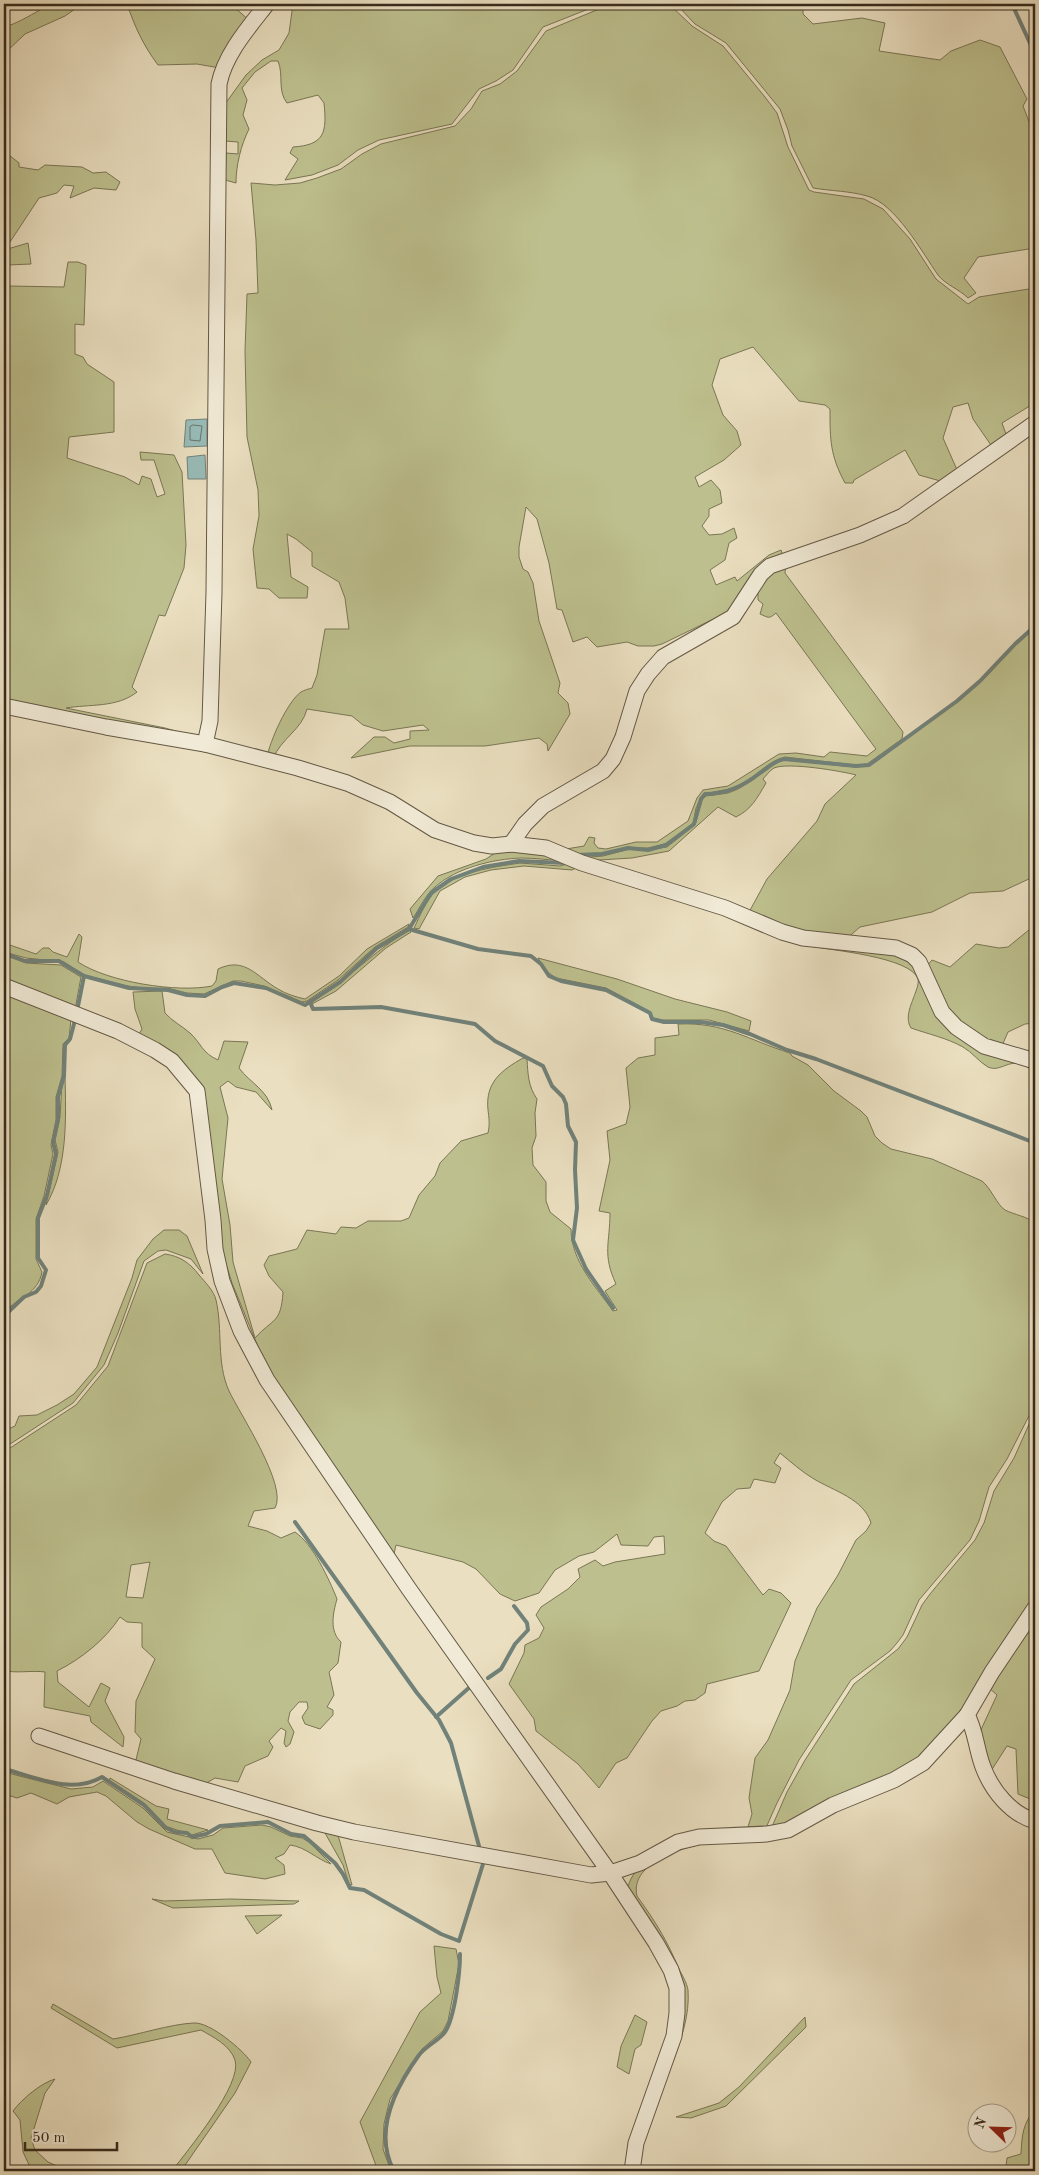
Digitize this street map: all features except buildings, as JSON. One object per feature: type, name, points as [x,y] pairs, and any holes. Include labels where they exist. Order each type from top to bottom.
[{"type":"street","points":[[204,744],[210,721],[214,592],[219,84],[221,73],[244,33],[267,4]]},
{"type":"street","points":[[511,844],[525,824],[543,806],[603,771],[613,759],[623,737],[637,691],[648,674],[663,657],[733,617],[761,574],[770,566],[860,535],[903,516],[1035,423]]},
{"type":"street","points":[[4,706],[106,727],[204,744],[348,782],[390,802],[435,830],[474,843],[492,846],[511,844],[546,848],[582,863],[725,908],[782,932],[803,938],[884,946],[912,954],[919,962],[942,1012],[956,1027],[984,1046],[1035,1061]]},
{"type":"street","points":[[4,986],[118,1031],[155,1050],[172,1061],[191,1083],[196,1091],[200,1113],[215,1249],[220,1273],[230,1303],[255,1358],[283,1405],[409,1589],[610,1873],[656,1943],[671,1970],[677,1988],[678,2013],[674,2036],[636,2143],[632,2171]]},
{"type":"street","points":[[39,1736],[174,1780],[354,1832],[591,1875],[610,1873],[640,1863],[678,1842],[699,1837],[767,1834],[788,1830],[833,1805],[894,1780],[923,1763],[967,1715],[992,1672],[1035,1608]]},
{"type":"street","points":[[967,1715],[974,1732],[983,1768],[992,1785],[1009,1807],[1025,1818],[1035,1821]]},
{"type":"green space","points":[[4,4],[82,4],[65,16],[25,34],[4,54],[4,27],[40,10],[4,10]]},
{"type":"green space","points":[[127,4],[236,4],[234,7],[250,21],[220,68],[197,64],[158,65],[140,36]]},
{"type":"green space","points":[[293,4],[601,4],[543,27],[513,70],[479,89],[452,124],[379,140],[358,150],[338,165],[312,175],[285,180],[298,159],[290,153],[293,147],[312,143],[322,135],[325,122],[324,103],[318,95],[287,103],[282,93],[281,72],[278,61],[271,61],[255,72],[242,88],[247,100],[243,115],[249,129],[240,155],[236,183],[225,180],[226,153],[238,154],[238,142],[225,141],[225,104],[246,75],[262,60],[279,50],[289,33]]},
{"type":"green space","points":[[611,4],[669,4],[692,26],[723,46],[777,113],[788,147],[809,190],[864,199],[883,209],[910,239],[936,279],[968,304],[979,297],[1035,288],[1035,407],[1033,404],[1002,423],[1007,437],[993,448],[973,419],[968,403],[953,407],[943,438],[958,472],[944,482],[919,475],[905,450],[854,480],[853,483],[845,483],[836,464],[832,447],[830,409],[825,405],[799,401],[753,347],[720,359],[712,385],[723,415],[737,431],[741,445],[724,460],[695,477],[699,487],[711,480],[720,490],[722,503],[709,509],[709,516],[702,526],[709,535],[722,534],[734,528],[737,538],[729,543],[725,560],[710,570],[716,585],[735,577],[737,581],[769,555],[781,550],[783,556],[740,603],[726,613],[662,644],[654,646],[638,646],[627,642],[597,647],[587,637],[573,642],[562,610],[557,609],[549,563],[537,519],[526,507],[519,557],[523,569],[528,572],[533,583],[539,621],[560,683],[558,693],[568,703],[570,714],[548,751],[547,744],[539,738],[485,746],[410,746],[351,758],[374,737],[385,737],[394,743],[410,739],[410,731],[429,730],[423,725],[383,731],[363,725],[352,716],[307,709],[301,723],[281,745],[273,759],[267,757],[275,732],[290,704],[301,692],[312,688],[317,675],[325,629],[349,629],[345,598],[339,582],[312,566],[312,552],[287,534],[291,577],[308,587],[307,598],[279,598],[269,589],[257,588],[253,549],[259,516],[258,490],[247,437],[245,351],[247,294],[258,293],[251,183],[275,185],[300,183],[341,169],[362,154],[381,144],[455,126],[471,109],[482,91],[500,84],[517,71],[546,31]]},
{"type":"green space","points":[[676,4],[803,4],[803,14],[813,24],[862,18],[885,23],[879,51],[940,60],[951,51],[980,40],[1000,47],[1027,99],[1023,106],[1035,137],[1035,248],[978,257],[964,278],[976,293],[968,298],[938,275],[898,218],[877,200],[854,193],[813,188],[792,146],[780,109],[726,43],[695,24]]},
{"type":"green space","points":[[4,151],[19,163],[19,167],[38,170],[45,165],[82,167],[93,173],[106,172],[120,182],[116,190],[94,188],[70,198],[74,186],[64,185],[57,193],[39,198],[8,245],[4,247]]},
{"type":"green space","points":[[28,243],[31,264],[8,265],[9,286],[64,287],[68,262],[78,262],[86,265],[84,325],[75,324],[75,354],[83,357],[87,364],[114,382],[114,432],[69,437],[67,458],[125,477],[139,485],[142,476],[151,479],[157,497],[165,494],[154,460],[141,460],[140,452],[174,455],[182,472],[186,545],[184,568],[165,616],[159,615],[132,687],[137,692],[121,701],[66,708],[165,728],[193,736],[4,704],[4,250]]},
{"type":"green space","points":[[786,563],[785,573],[903,732],[902,739],[867,764],[855,765],[785,757],[778,759],[737,787],[702,796],[696,808],[693,824],[665,844],[648,848],[627,848],[601,853],[572,854],[525,844],[523,838],[566,849],[584,846],[589,837],[595,838],[594,843],[598,848],[606,849],[636,842],[657,842],[688,821],[697,798],[703,790],[728,786],[779,754],[796,753],[824,757],[830,752],[867,756],[876,749],[776,613],[769,617],[760,614],[763,604],[758,600],[758,584]]},
{"type":"green space","points":[[1035,628],[1035,882],[1031,878],[1003,891],[970,893],[932,912],[860,927],[844,941],[813,936],[748,914],[767,879],[817,821],[825,804],[856,775],[827,769],[791,766],[774,768],[763,779],[766,783],[754,803],[736,817],[718,807],[669,851],[632,858],[599,860],[597,862],[576,858],[603,856],[630,849],[648,850],[667,847],[695,825],[702,800],[706,796],[728,793],[738,789],[776,762],[786,760],[855,767],[871,765],[982,681]]},
{"type":"green space","points":[[529,850],[564,861],[526,858],[510,859],[464,870],[444,880],[431,890],[413,918],[410,909],[438,876],[486,859],[498,851]]},
{"type":"green space","points":[[520,863],[560,866],[570,863],[578,867],[572,870],[524,866],[491,870],[465,877],[440,891],[419,929],[414,928],[429,899],[436,891],[454,879],[476,871]]},
{"type":"green space","points":[[409,924],[408,927],[375,947],[338,980],[307,1001],[302,1002],[264,986],[241,981],[233,981],[204,994],[187,993],[167,988],[148,989],[128,986],[83,975],[64,962],[26,958],[4,952],[4,943],[36,954],[43,948],[49,948],[53,952],[67,957],[79,934],[82,937],[78,962],[91,969],[124,980],[162,987],[197,988],[212,986],[216,981],[218,969],[236,965],[243,966],[284,992],[305,999],[339,976],[367,949]]},
{"type":"green space","points":[[1035,925],[1035,1005],[1031,1014],[1035,1016],[1035,1023],[1025,1024],[1008,1032],[1001,1048],[956,1025],[925,968],[932,960],[950,967],[976,944],[999,948],[1008,947]]},
{"type":"green space","points":[[409,930],[411,932],[386,948],[336,991],[312,1004],[312,1002],[337,985],[384,947]]},
{"type":"green space","points":[[809,946],[889,951],[915,964],[939,1016],[1035,1064],[1035,1073],[1027,1067],[1014,1063],[998,1068],[988,1067],[957,1044],[911,1028],[908,1015],[918,982],[912,971],[886,960],[851,952]]},
{"type":"green space","points":[[4,955],[26,963],[61,965],[81,977],[75,1010],[4,982]]},
{"type":"green space","points":[[538,958],[617,979],[675,999],[727,1012],[751,1021],[749,1031],[709,1020],[663,1020],[653,1018],[649,1011],[606,988],[556,978],[546,971]]},
{"type":"green space","points":[[4,990],[71,1019],[69,1038],[63,1044],[62,1076],[56,1097],[56,1120],[51,1145],[53,1154],[44,1196],[36,1219],[36,1259],[42,1272],[40,1279],[32,1290],[4,1312]]},
{"type":"green space","points":[[162,991],[165,1013],[190,1033],[205,1051],[218,1060],[224,1041],[248,1042],[239,1068],[267,1097],[272,1110],[256,1092],[236,1087],[228,1081],[220,1087],[228,1118],[222,1179],[230,1225],[233,1262],[255,1338],[275,1320],[282,1302],[283,1292],[269,1276],[264,1265],[269,1256],[297,1249],[307,1230],[336,1234],[341,1227],[356,1228],[368,1221],[401,1221],[409,1218],[419,1195],[435,1176],[440,1163],[461,1141],[488,1133],[488,1100],[492,1084],[502,1072],[523,1058],[527,1059],[530,1085],[537,1099],[535,1113],[536,1136],[532,1148],[533,1165],[546,1182],[546,1201],[550,1212],[571,1229],[572,1241],[580,1263],[613,1311],[617,1310],[605,1291],[616,1284],[608,1256],[610,1213],[599,1211],[610,1160],[607,1131],[626,1124],[630,1107],[626,1068],[638,1058],[655,1055],[655,1038],[679,1035],[678,1024],[695,1024],[723,1029],[790,1053],[808,1065],[834,1091],[861,1111],[867,1117],[875,1136],[882,1143],[891,1149],[932,1159],[982,1181],[1005,1210],[1035,1223],[1035,1404],[1007,1459],[989,1487],[979,1521],[970,1540],[919,1600],[903,1635],[897,1643],[890,1651],[851,1680],[799,1760],[765,1830],[747,1830],[752,1814],[749,1798],[755,1758],[768,1740],[790,1690],[795,1661],[817,1608],[838,1575],[856,1540],[866,1531],[871,1523],[862,1508],[847,1496],[810,1476],[780,1453],[774,1463],[781,1468],[775,1483],[754,1479],[750,1488],[737,1489],[722,1502],[705,1533],[714,1541],[726,1546],[763,1595],[769,1589],[781,1593],[791,1603],[759,1671],[707,1684],[705,1693],[695,1700],[685,1701],[677,1706],[661,1711],[627,1758],[616,1763],[599,1788],[578,1764],[536,1731],[534,1719],[509,1684],[524,1653],[525,1645],[539,1638],[544,1628],[536,1615],[541,1607],[568,1589],[580,1577],[578,1569],[595,1560],[603,1566],[615,1562],[665,1554],[664,1536],[654,1537],[648,1546],[621,1545],[617,1534],[594,1552],[579,1556],[555,1570],[539,1593],[515,1601],[500,1594],[476,1569],[463,1562],[396,1545],[394,1554],[287,1401],[261,1354],[232,1283],[221,1248],[200,1093],[138,1036],[142,1029],[135,1009],[133,992]]},
{"type":"green space","points":[[65,1076],[66,1109],[62,1159],[53,1191],[46,1205],[58,1152],[55,1140],[60,1117],[62,1082]]},
{"type":"green space","points":[[164,1230],[179,1230],[187,1236],[203,1274],[191,1259],[166,1250],[158,1251],[144,1261],[118,1333],[104,1365],[73,1403],[4,1448],[4,1431],[15,1426],[19,1416],[37,1415],[57,1405],[74,1394],[97,1367],[132,1278],[137,1260],[153,1239]]},
{"type":"green space","points":[[165,1254],[180,1258],[192,1267],[213,1293],[218,1311],[222,1369],[225,1380],[261,1450],[275,1484],[277,1498],[275,1508],[254,1511],[248,1526],[267,1531],[281,1538],[295,1532],[314,1553],[337,1599],[333,1616],[333,1627],[337,1638],[341,1642],[338,1663],[329,1672],[334,1695],[327,1707],[333,1710],[333,1715],[320,1729],[305,1724],[302,1717],[308,1708],[307,1702],[299,1702],[290,1712],[288,1721],[294,1732],[290,1744],[286,1747],[284,1743],[286,1731],[281,1728],[269,1741],[273,1747],[268,1756],[245,1766],[238,1782],[215,1778],[203,1785],[135,1764],[141,1739],[135,1732],[136,1701],[155,1659],[142,1647],[142,1623],[127,1622],[120,1617],[92,1648],[75,1661],[57,1671],[58,1682],[89,1707],[101,1683],[110,1688],[105,1701],[124,1737],[123,1747],[91,1722],[90,1716],[44,1707],[45,1672],[13,1672],[4,1670],[4,1452],[76,1405],[108,1366],[147,1263]],"holes":[[[150,1562],[143,1598],[126,1597],[131,1565]]]},
{"type":"green space","points":[[1035,1411],[1035,1604],[971,1700],[920,1761],[799,1819],[771,1829],[787,1792],[805,1760],[854,1684],[898,1649],[907,1637],[922,1605],[975,1540],[984,1523],[994,1491],[1014,1458]]},
{"type":"green space","points":[[1035,1618],[1035,1801],[1018,1794],[1016,1749],[1007,1746],[989,1774],[979,1734],[997,1695],[988,1687]]},
{"type":"green space","points":[[4,1772],[71,1789],[93,1787],[103,1781],[143,1808],[167,1832],[198,1839],[213,1835],[223,1828],[262,1825],[271,1827],[309,1842],[331,1864],[301,1848],[290,1845],[284,1854],[275,1858],[284,1865],[285,1874],[265,1879],[225,1873],[212,1849],[195,1849],[149,1829],[137,1822],[106,1796],[97,1792],[69,1797],[57,1804],[31,1793],[17,1798],[4,1794]]},
{"type":"green space","points":[[110,1778],[156,1806],[169,1809],[167,1819],[208,1830],[192,1835],[165,1826],[145,1804],[109,1780]]},
{"type":"green space","points":[[325,1833],[338,1835],[352,1885],[349,1884],[343,1865]]},
{"type":"green space","points":[[713,1842],[689,1847],[663,1857],[642,1873],[637,1884],[637,1896],[665,1940],[686,1982],[688,1990],[688,2009],[682,2036],[673,2062],[683,2007],[628,1889],[629,1882],[644,1864],[657,1854],[681,1845]]},
{"type":"green space","points":[[152,1899],[164,1901],[231,1899],[299,1901],[294,1904],[173,1908]]},
{"type":"green space","points":[[282,1915],[257,1934],[245,1916]]},
{"type":"green space","points":[[434,1946],[456,1949],[459,1964],[448,2021],[443,2031],[422,2049],[390,2099],[384,2124],[383,2149],[391,2171],[378,2171],[360,2122],[420,2012],[441,1993],[437,1977]]},
{"type":"green space","points":[[53,2004],[113,2039],[175,2025],[201,2024],[226,2038],[251,2062],[235,2093],[181,2171],[172,2171],[212,2117],[231,2085],[235,2071],[233,2055],[221,2042],[201,2030],[117,2048],[51,2008]]},
{"type":"green space","points":[[635,2015],[647,2022],[641,2045],[635,2049],[629,2074],[617,2067],[621,2046]]},
{"type":"green space","points":[[805,2017],[806,2027],[726,2106],[691,2118],[676,2117],[719,2103],[739,2087]]},
{"type":"green space","points":[[55,2079],[45,2093],[31,2138],[35,2150],[48,2162],[68,2171],[32,2171],[23,2152],[20,2120],[13,2111],[32,2092]]},
{"type":"green space","points":[[1035,2108],[1035,2171],[1010,2171],[1006,2167],[1007,2158],[1021,2154],[1024,2130]]},
{"type":"water","points":[[207,419],[207,446],[184,447],[186,420]]},
{"type":"water","points":[[205,455],[206,479],[188,479],[187,457]]},
{"type":"waterway","points":[[1012,4],[1035,54]]},
{"type":"waterway","points":[[577,855],[602,854],[628,848],[648,850],[666,845],[694,824],[701,799],[705,794],[720,793],[734,788],[747,782],[780,760],[856,766],[869,765],[957,701],[980,681],[1035,626]]},
{"type":"waterway","points":[[4,953],[25,961],[59,961],[84,976],[129,988],[168,990],[187,995],[205,996],[234,983],[266,988],[305,1005],[340,982],[377,948],[409,929],[431,893],[451,879],[483,867],[519,861],[565,863]]},
{"type":"waterway","points":[[409,929],[478,949],[531,956],[541,964],[549,976],[561,981],[606,990],[650,1013],[652,1019],[664,1022],[700,1022],[723,1025],[1035,1143]]},
{"type":"waterway","points":[[77,1011],[84,976]]},
{"type":"waterway","points":[[310,1002],[313,1009],[381,1007],[475,1024],[495,1041],[543,1066],[552,1086],[563,1097],[566,1104],[568,1126],[576,1142],[577,1208],[573,1240],[586,1269],[613,1308]]},
{"type":"waterway","points":[[4,1316],[24,1297],[36,1292],[41,1286],[46,1270],[38,1258],[38,1218],[47,1195],[56,1154],[53,1142],[58,1120],[58,1097],[64,1076],[65,1045],[70,1039],[75,1020]]},
{"type":"waterway","points":[[295,1522],[417,1693],[439,1720],[451,1743],[479,1846]]},
{"type":"waterway","points":[[488,1678],[501,1669],[515,1644],[528,1630],[527,1623],[514,1606]]},
{"type":"waterway","points":[[436,1717],[471,1686]]},
{"type":"waterway","points":[[4,1769],[53,1783],[78,1784],[102,1777],[144,1805],[166,1828],[175,1832],[187,1833],[192,1837],[206,1834],[220,1826],[268,1822],[291,1834],[304,1836],[335,1863],[350,1888],[364,1890],[441,1934],[459,1941],[483,1864]]},
{"type":"waterway","points":[[394,2171],[388,2156],[386,2141],[386,2126],[390,2111],[395,2096],[410,2068],[419,2055],[442,2035],[449,2025],[456,1994],[460,1954]]}]
